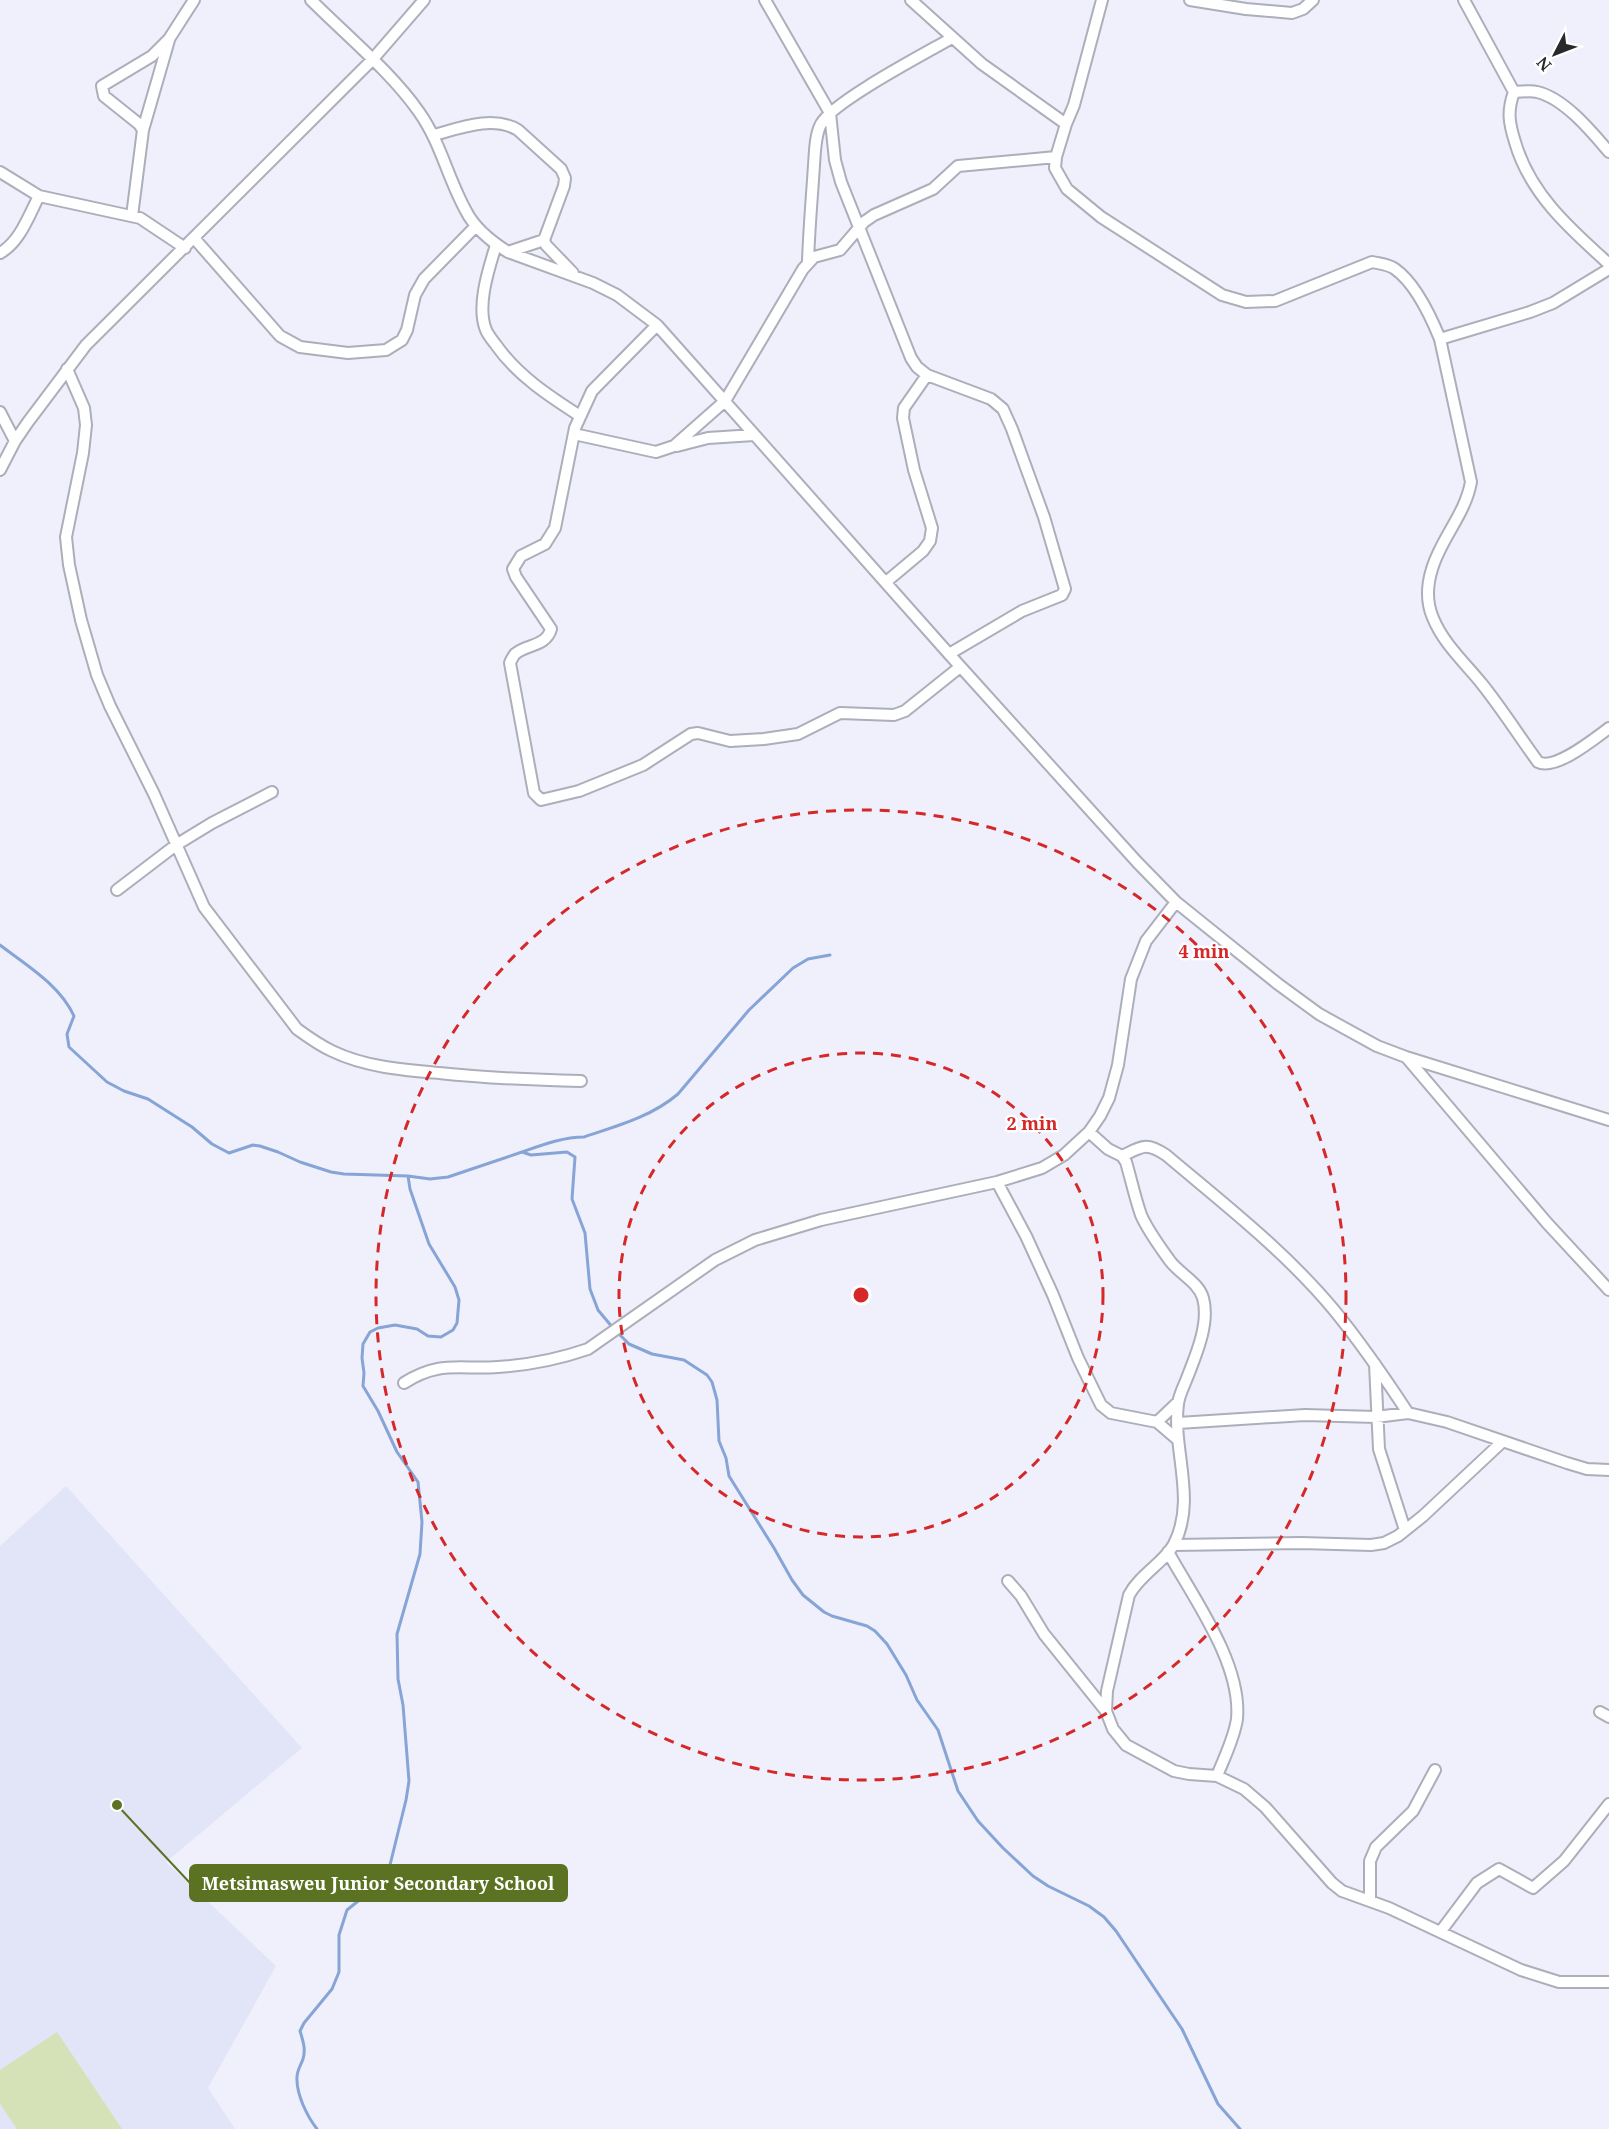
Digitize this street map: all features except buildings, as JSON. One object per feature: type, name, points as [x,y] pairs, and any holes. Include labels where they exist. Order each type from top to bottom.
[{"type":"street","points":[[143,130],[139,124],[104,96],[102,86],[152,56],[169,39],[194,0]]},
{"type":"street","points":[[311,0],[412,103],[434,135],[466,211],[476,226],[496,245],[508,252],[576,275],[617,295],[657,325],[960,667],[1176,902],[1319,1014],[1377,1046],[1609,1120]]},
{"type":"street","points":[[0,470],[15,441],[87,345],[372,60],[424,0]]},
{"type":"street","points":[[765,0],[830,113],[835,160],[841,182],[911,358],[927,375],[991,399],[1003,409],[1044,517],[1065,589],[1062,594],[1022,611],[949,654]]},
{"type":"street","points":[[911,0],[989,70],[1066,124]]},
{"type":"street","points":[[1102,0],[1074,105],[1056,157],[1055,168],[1060,178],[1075,196],[1101,217],[1222,295],[1246,303],[1275,302],[1372,262],[1386,264],[1397,270],[1416,293],[1431,317],[1440,339],[1471,482],[1469,496],[1460,516],[1441,545],[1432,568],[1428,596],[1433,618],[1445,640],[1495,700],[1538,762],[1543,765],[1552,764],[1609,728]]},
{"type":"street","points":[[1190,0],[1246,9],[1292,13],[1304,9],[1313,0]]},
{"type":"street","points":[[1464,0],[1514,92],[1508,112],[1523,167],[1537,191],[1572,231],[1609,264]]},
{"type":"street","points":[[674,446],[725,401],[808,262],[819,126],[830,113],[890,74],[952,38]]},
{"type":"street","points":[[132,216],[143,130],[169,39]]},
{"type":"street","points":[[1514,92],[1535,91],[1551,97],[1577,118],[1609,152]]},
{"type":"street","points":[[434,135],[475,125],[497,123],[510,125],[561,169],[565,178],[564,186],[544,240],[546,245],[576,275]]},
{"type":"street","points":[[808,262],[820,255],[840,250],[874,215],[933,189],[957,166],[1056,157]]},
{"type":"street","points":[[0,172],[39,196],[140,218],[185,248]]},
{"type":"street","points":[[0,253],[8,249],[16,238],[39,196]]},
{"type":"street","points":[[194,238],[280,336],[300,346],[348,353],[386,350],[402,340],[407,330],[415,295],[424,279],[476,226]]},
{"type":"street","points":[[508,252],[544,240]]},
{"type":"street","points":[[496,245],[487,273],[482,304],[485,330],[501,353],[522,375],[580,416]]},
{"type":"street","points":[[1440,339],[1530,312],[1552,303],[1609,269]]},
{"type":"street","points":[[657,325],[592,391],[574,434],[555,528],[545,544],[521,556],[513,569],[551,629],[543,641],[514,654],[510,663],[536,797],[541,800],[579,791],[643,765],[691,734],[698,733],[730,741],[764,739],[798,734],[840,713],[894,715],[905,711],[960,667]]},
{"type":"street","points":[[67,369],[84,408],[86,425],[83,453],[66,537],[69,565],[81,620],[97,675],[110,706],[154,794],[204,907],[297,1029],[333,1052],[398,1070],[495,1079],[581,1081]]},
{"type":"street","points":[[886,582],[923,550],[930,541],[932,528],[914,470],[903,418],[904,408],[927,375]]},
{"type":"street","points":[[0,412],[15,441]]},
{"type":"street","points":[[574,434],[656,452],[708,438],[754,435]]},
{"type":"street","points":[[117,890],[176,845],[212,823],[272,792]]},
{"type":"street","points":[[404,1383],[419,1373],[438,1367],[494,1368],[528,1365],[588,1349],[715,1260],[755,1240],[821,1220],[997,1182],[1042,1168],[1064,1155],[1089,1132],[1100,1116],[1114,1082],[1129,987],[1137,962],[1146,941],[1176,902]]},
{"type":"street","points":[[1406,1057],[1547,1224],[1609,1290]]},
{"type":"street","points":[[1089,1132],[1108,1149],[1122,1156],[1126,1162],[1142,1216],[1169,1259],[1203,1296],[1205,1318],[1189,1374],[1178,1402],[1178,1440],[1184,1489],[1181,1524],[1171,1548],[1134,1586],[1129,1595],[1107,1691],[1106,1711]]},
{"type":"street","points":[[1122,1156],[1144,1146],[1154,1147],[1276,1250],[1333,1308],[1375,1363],[1408,1413]]},
{"type":"street","points":[[997,1182],[1026,1236],[1078,1358],[1101,1405],[1111,1413],[1157,1422],[1178,1440]]},
{"type":"street","points":[[1375,1363],[1376,1417],[1382,1462],[1405,1530]]},
{"type":"street","points":[[1157,1422],[1178,1402]]},
{"type":"street","points":[[1178,1423],[1305,1415],[1376,1417],[1408,1413],[1447,1422],[1567,1463],[1609,1470]]},
{"type":"street","points":[[1171,1548],[1301,1543],[1371,1545],[1384,1543],[1423,1516],[1502,1442]]},
{"type":"street","points":[[1171,1548],[1221,1646],[1237,1694],[1237,1720],[1217,1776]]},
{"type":"street","points":[[1008,1581],[1021,1596],[1044,1634],[1106,1711],[1113,1729],[1126,1745],[1174,1771],[1217,1776],[1244,1789],[1265,1807],[1332,1883],[1342,1891],[1441,1931],[1521,1971],[1559,1982],[1609,1982]]},
{"type":"street","points":[[1370,1901],[1370,1861],[1376,1847],[1413,1811],[1435,1770]]},
{"type":"street","points":[[1441,1931],[1477,1883],[1498,1869],[1533,1888],[1564,1861],[1609,1804]]},
{"type":"shaded area","points":[[66,1486],[302,1748],[166,1862],[276,1966],[208,2088],[235,2129],[0,2129],[0,1546]]},
{"type":"green space","points":[[57,2032],[122,2129],[17,2129],[0,2104],[0,2070]]},
{"type":"waterway","points":[[0,945],[42,976],[68,1005],[74,1016],[67,1034],[69,1047],[107,1082],[124,1091],[148,1099],[192,1127],[212,1144],[229,1153],[253,1145],[331,1172],[430,1179],[448,1177],[522,1152],[531,1155],[567,1152],[575,1157],[572,1199],[585,1233],[590,1289],[598,1310],[613,1328]]},
{"type":"waterway","points":[[522,1152],[609,1129],[645,1115],[668,1102],[678,1094],[749,1010],[793,968],[808,959],[830,955]]},
{"type":"waterway","points":[[317,2129],[306,2111],[298,2090],[297,2074],[304,2052],[300,2031],[332,1989],[339,1972],[339,1935],[347,1910],[378,1885],[389,1869],[409,1781],[403,1705],[398,1679],[397,1634],[420,1554],[422,1522],[418,1482],[397,1452],[378,1411],[363,1386],[363,1344],[370,1332],[378,1328],[395,1325],[417,1329],[428,1336],[441,1337],[453,1330],[457,1323],[459,1300],[455,1287],[429,1244],[410,1189],[408,1176]]},
{"type":"waterway","points":[[618,1333],[629,1344],[652,1354],[684,1360],[707,1375],[712,1382],[717,1400],[719,1441],[726,1458],[729,1476],[792,1580],[803,1595],[824,1612],[867,1626],[887,1644],[906,1675],[917,1700],[938,1730],[958,1791],[978,1821],[1033,1876],[1089,1906],[1104,1917],[1116,1931],[1182,2029],[1218,2104],[1240,2129]]},
{"type":"place","name":"Metsimasweu Junior Secondary School","points":[[117,1805]]}]
